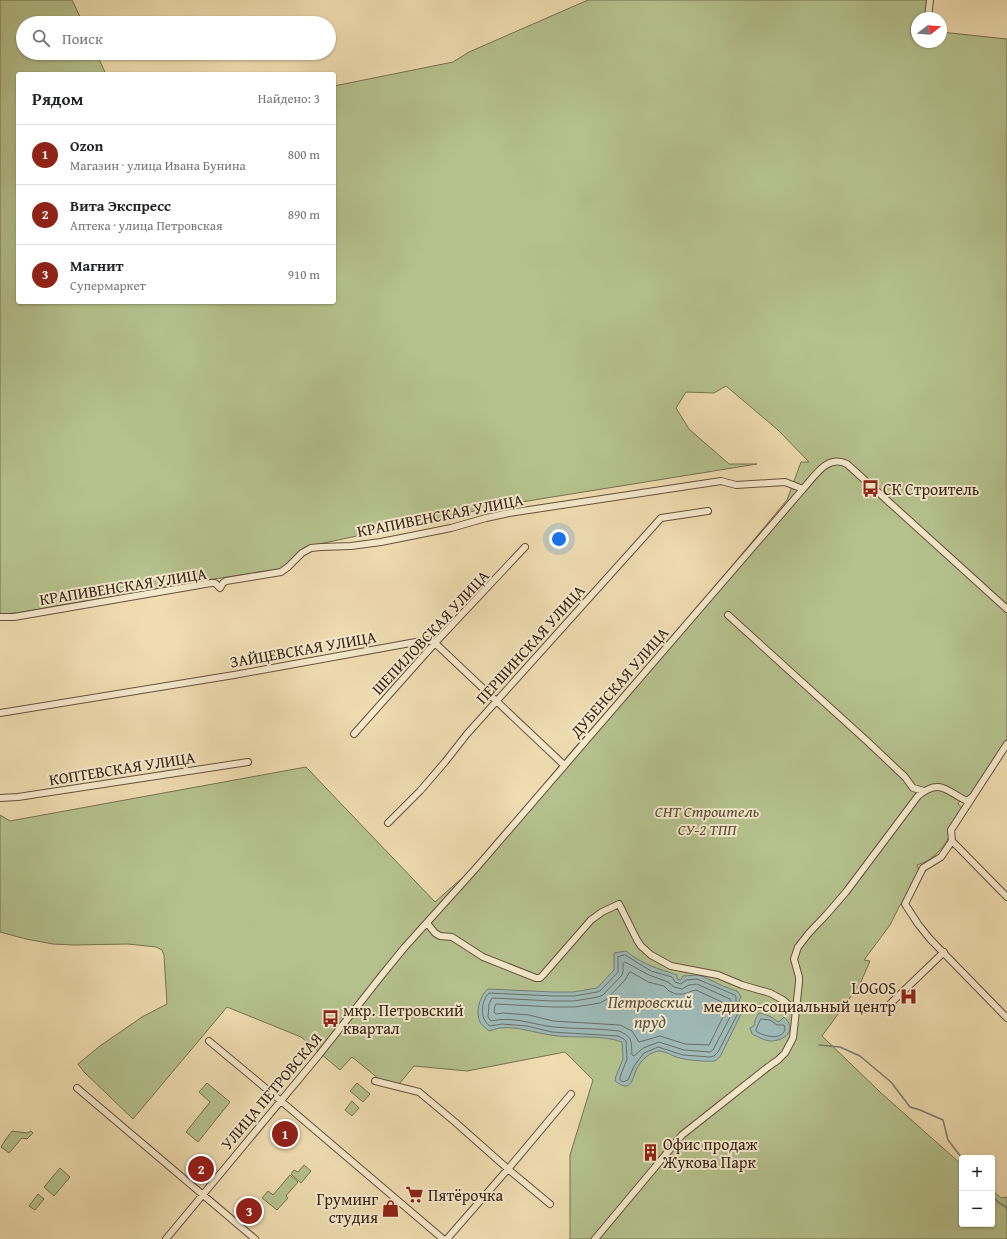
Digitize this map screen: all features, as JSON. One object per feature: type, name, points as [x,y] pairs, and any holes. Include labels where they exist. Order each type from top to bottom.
[{"type":"street","points":[[929,12],[930,0]]},
{"type":"street","name":"ДУБЕНСКАЯ УЛИЦА","points":[[427,923],[803,489],[822,468],[831,462],[842,462],[851,467],[1007,609]]},
{"type":"street","name":"КРАПИВЕНСКАЯ УЛИЦА","points":[[0,618],[14,617],[211,582],[220,588],[226,581],[280,572],[288,567],[302,553],[311,548],[351,546],[381,542],[450,528],[509,513],[721,481],[736,485],[785,482],[803,489]]},
{"type":"street","name":"ПЕРШИНСКАЯ УЛИЦА","points":[[388,823],[420,791],[496,701],[661,518],[708,511]]},
{"type":"street","name":"ШЕПИЛОВСКАЯ УЛИЦА","points":[[354,734],[435,643],[525,548]]},
{"type":"street","points":[[728,615],[868,742],[905,777],[913,788],[924,791]]},
{"type":"street","name":"ЗАЙЦЕВСКАЯ УЛИЦА","points":[[0,713],[212,679],[420,641],[427,640],[435,643]]},
{"type":"street","points":[[435,643],[564,765]]},
{"type":"street","points":[[1007,744],[1005,753],[972,797],[951,830],[952,842],[1007,897]]},
{"type":"street","name":"КОПТЕВСКАЯ УЛИЦА","points":[[0,798],[18,797],[248,762]]},
{"type":"street","points":[[595,1239],[682,1135],[785,1053],[793,1038],[799,980],[794,959],[798,947],[846,892],[918,796],[924,791],[937,786],[948,789],[956,796],[967,801],[972,797]]},
{"type":"street","points":[[952,842],[941,857],[923,868],[905,904],[918,924],[930,938],[1007,1018]]},
{"type":"street","points":[[427,923],[435,933],[440,936],[452,937],[483,957],[523,974],[540,978],[591,920],[602,912],[619,904],[640,944],[652,955],[671,966],[718,975],[742,985],[770,993],[783,1000],[795,1010]]},
{"type":"street","name":"УЛИЦА ПЕТРОВСКАЯ","points":[[166,1239],[319,1055],[382,975],[427,923]]},
{"type":"street","points":[[890,1003],[944,952]]},
{"type":"street","points":[[209,1041],[443,1239]]},
{"type":"street","points":[[375,1081],[418,1092],[550,1204]]},
{"type":"street","points":[[77,1088],[255,1239]]},
{"type":"street","points":[[446,1239],[508,1169],[571,1094]]},
{"type":"green space","name":"СНТ Строитель СУ-2 ТПП","points":[[0,0],[72,0],[80,16],[16,16],[16,60],[99,60],[105,72],[16,72],[16,304],[336,304],[336,86],[453,62],[469,52],[588,0],[928,0],[927,12],[911,12],[911,48],[947,48],[947,33],[1007,39],[1007,739],[972,796],[962,797],[958,804],[963,808],[946,842],[934,856],[917,865],[920,873],[890,925],[864,960],[870,961],[860,984],[822,1036],[880,1092],[959,1162],[959,1227],[995,1227],[995,1193],[1001,1198],[1007,1197],[1007,1239],[570,1239],[570,1155],[593,1080],[565,1052],[467,1071],[414,1066],[399,1084],[379,1079],[352,1057],[340,1070],[301,1037],[227,1007],[133,1119],[84,1072],[78,1064],[100,1046],[142,1017],[167,1004],[164,955],[162,950],[156,947],[128,944],[53,944],[0,932],[0,815],[10,821],[306,767],[435,902],[471,870],[577,745],[687,620],[787,500],[801,462],[809,462],[778,430],[726,386],[714,393],[686,392],[676,408],[689,429],[729,464],[757,464],[503,505],[305,547],[281,569],[187,583],[17,613],[0,614]]},
{"type":"green space","points":[[207,1083],[230,1102],[198,1142],[186,1132],[210,1102],[199,1092]]},
{"type":"green space","points":[[357,1083],[370,1094],[363,1102],[350,1091]]},
{"type":"green space","points":[[352,1101],[359,1108],[352,1116],[345,1110]]},
{"type":"green space","points":[[12,1131],[27,1133],[31,1131],[33,1133],[27,1139],[22,1138],[9,1153],[1,1147]]},
{"type":"green space","points":[[304,1165],[311,1171],[301,1183],[291,1174],[294,1170],[298,1172]]},
{"type":"green space","points":[[60,1168],[70,1177],[54,1196],[44,1187]]},
{"type":"green space","points":[[290,1175],[298,1182],[286,1196],[288,1198],[277,1210],[262,1198],[268,1191],[273,1195]]},
{"type":"green space","points":[[38,1194],[44,1199],[35,1210],[29,1206]]},
{"type":"water","name":"Петровский пруд","points":[[626,951],[644,963],[677,975],[677,979],[681,980],[683,976],[698,975],[737,991],[741,996],[739,1002],[743,1007],[718,1059],[711,1061],[683,1059],[661,1051],[655,1052],[644,1059],[637,1068],[630,1084],[625,1086],[615,1081],[623,1059],[622,1042],[596,1037],[560,1036],[513,1028],[500,1028],[489,1031],[480,1022],[478,1013],[479,1004],[483,995],[488,989],[573,992],[597,988],[614,970],[614,953]]},
{"type":"water","points":[[759,1013],[769,1016],[778,1022],[784,1017],[790,1026],[788,1034],[785,1037],[775,1041],[770,1041],[752,1034],[750,1028],[754,1026],[755,1020]]},
{"type":"waterway","points":[[819,1045],[840,1047],[860,1056],[891,1082],[910,1107],[943,1120],[948,1140],[960,1155]]},
{"type":"waterway","points":[[995,1198],[1006,1207],[1007,1210]]},
{"type":"place","name":"СК Строитель","points":[[870,489]]},
{"type":"place","name":"LOGOS медико-социальный центр","points":[[909,997]]},
{"type":"place","name":"мкр. Петровский квартал","points":[[330,1019]]},
{"type":"place","name":"Ozon","points":[[285,1134]]},
{"type":"place","name":"Офис продаж Жукова Парк","points":[[650,1153]]},
{"type":"place","name":"Вита Экспресс","points":[[201,1169]]},
{"type":"place","name":"Пятёрочка","points":[[415,1195]]},
{"type":"place","name":"Груминг студия","points":[[391,1208]]},
{"type":"place","name":"Магнит","points":[[249,1211]]}]
